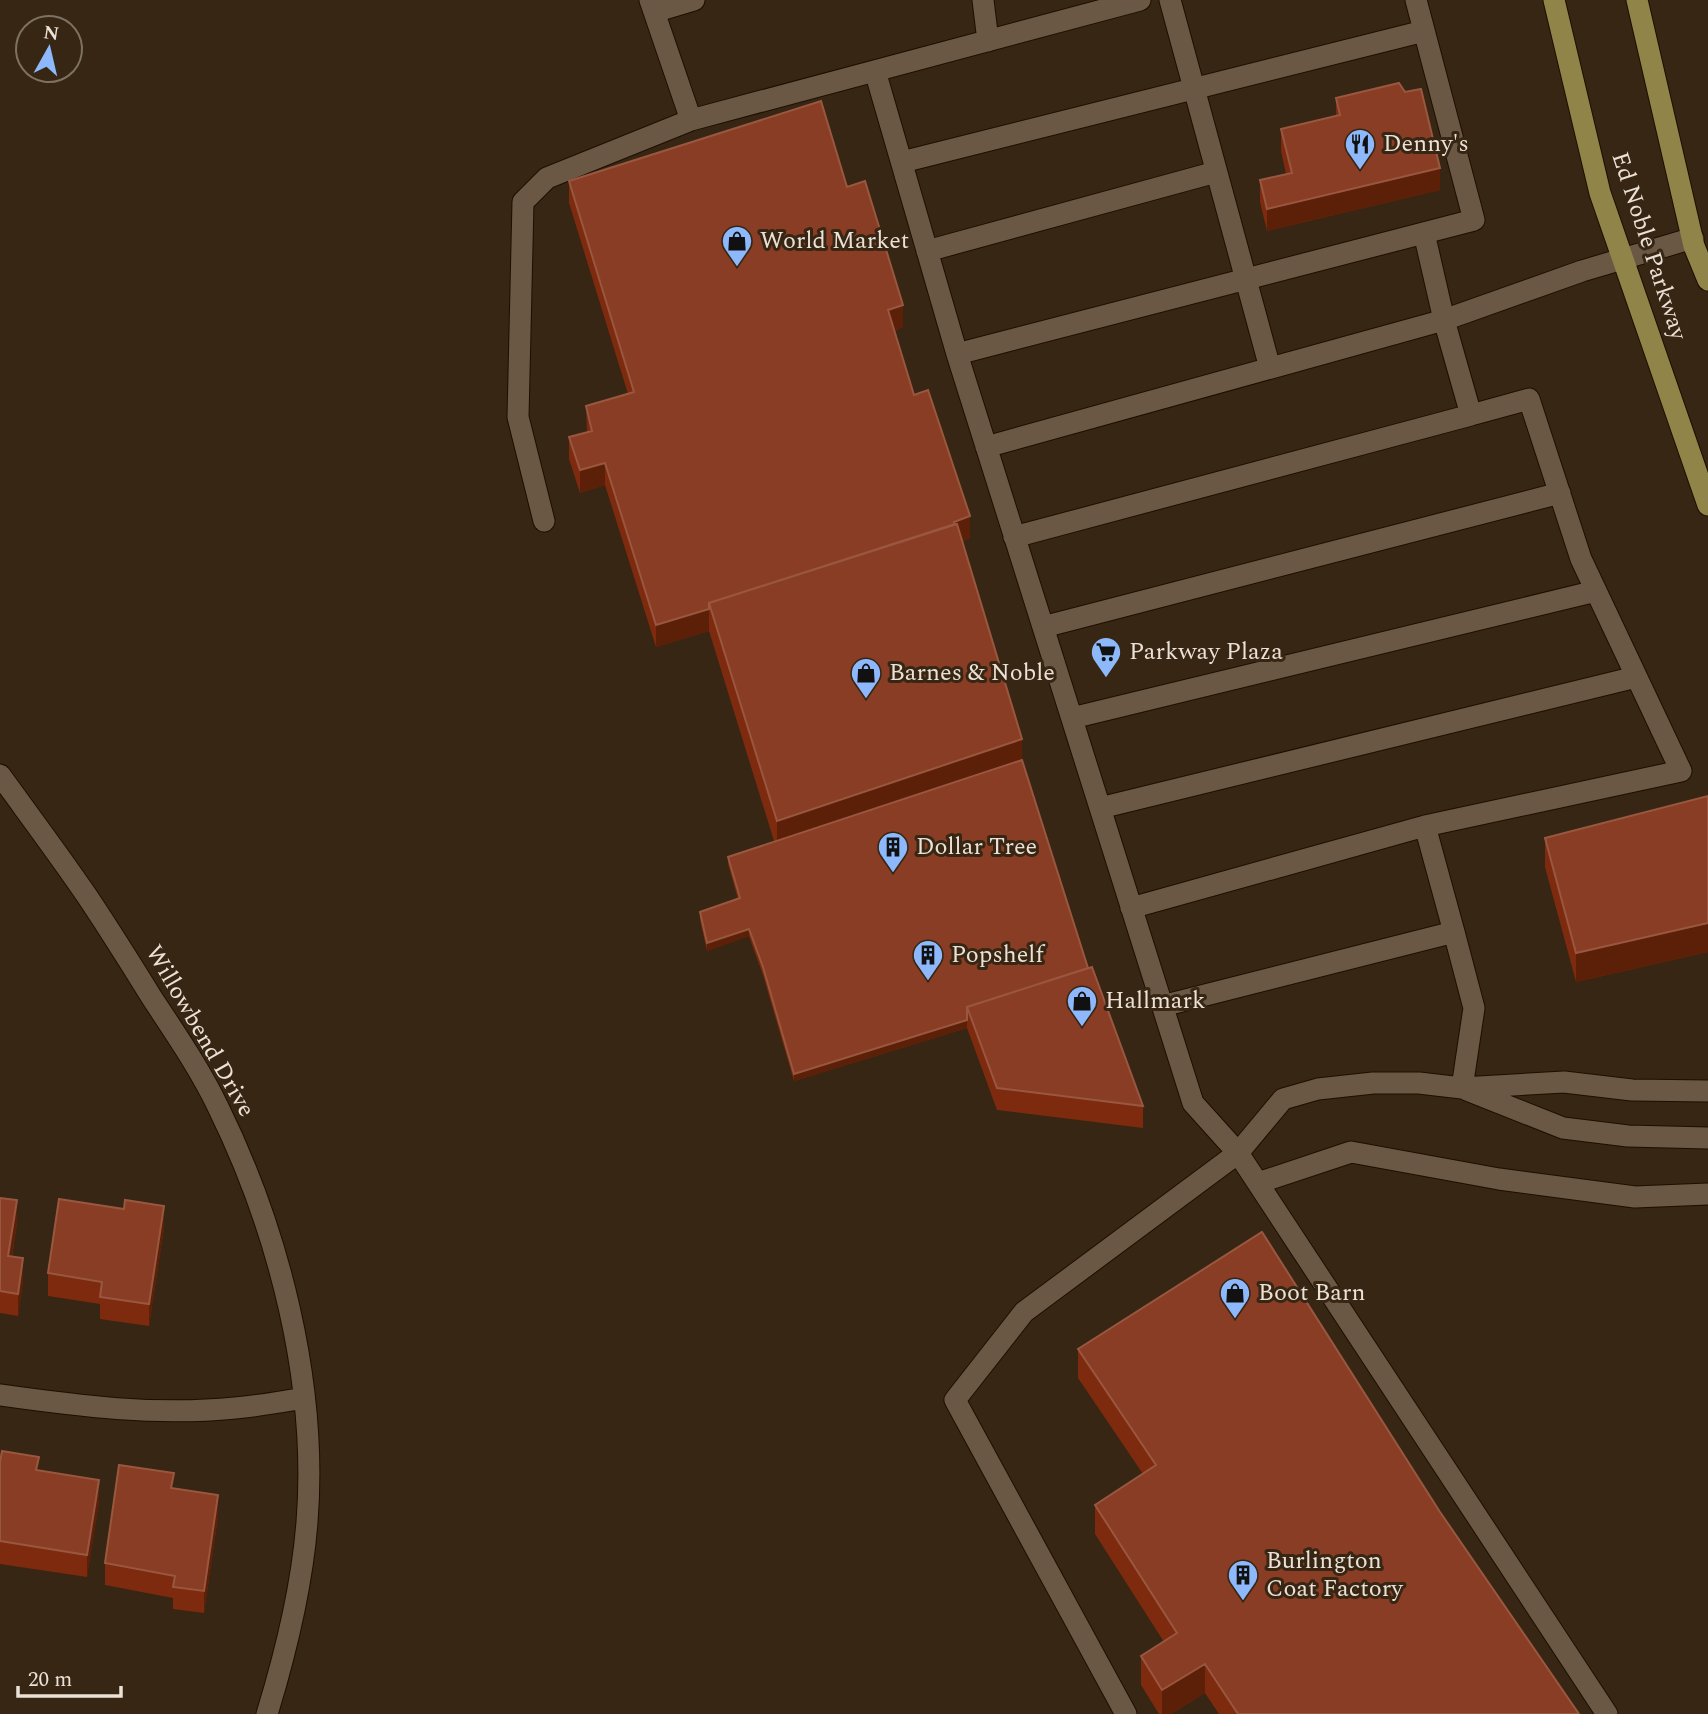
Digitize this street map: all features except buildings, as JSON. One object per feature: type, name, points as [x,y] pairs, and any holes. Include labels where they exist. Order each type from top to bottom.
[{"type":"main road","name":"Ed Noble Parkway","points":[[1554,0],[1600,193],[1708,505]]},
{"type":"main road","name":"Ed Noble Parkway","points":[[1637,0],[1693,239],[1708,280]]},
{"type":"street","points":[[691,120],[652,6],[694,0]]},
{"type":"street","points":[[983,0],[988,41]]},
{"type":"street","points":[[544,521],[518,416],[523,202],[547,178],[691,120],[1140,0]]},
{"type":"street","points":[[1170,0],[1270,368]]},
{"type":"street","points":[[957,354],[1474,220],[1416,0]]},
{"type":"street","points":[[902,162],[1424,31]]},
{"type":"street","points":[[875,71],[957,354],[1193,1103],[1238,1153],[1607,1714]]},
{"type":"street","points":[[927,251],[1216,172]]},
{"type":"street","points":[[1424,233],[1444,320],[1471,415]]},
{"type":"street","points":[[986,447],[1444,320],[1582,271],[1693,239]]},
{"type":"street","points":[[1014,537],[1529,399],[1581,559],[1681,771],[1425,826],[1131,908]]},
{"type":"street","points":[[1043,627],[1560,493]]},
{"type":"street","points":[[1072,718],[1596,591]]},
{"type":"street","points":[[1100,808],[1636,677]]},
{"type":"street","name":"Willowbend Drive","points":[[0,775],[86,895],[218,1105],[270,1232],[290,1312],[304,1398],[308,1449],[307,1522],[285,1655],[267,1714]]},
{"type":"street","points":[[1425,826],[1474,1008],[1462,1088]]},
{"type":"street","points":[[1163,1006],[1454,932]]},
{"type":"street","points":[[1126,1714],[956,1400],[1024,1312],[1238,1153],[1283,1099],[1318,1089],[1373,1083],[1419,1083],[1462,1088],[1563,1082],[1632,1090],[1708,1091]]},
{"type":"street","points":[[1462,1088],[1563,1128],[1628,1136],[1708,1138]]},
{"type":"street","points":[[1258,1183],[1351,1152],[1499,1179],[1635,1197],[1708,1194]]},
{"type":"street","points":[[0,1395],[80,1406],[158,1411],[235,1408],[304,1398]]},
{"type":"place","name":"Denny's","points":[[1360,171]]},
{"type":"place","name":"World Market","points":[[737,268]]},
{"type":"place","name":"Parkway Plaza","points":[[1106,679]]},
{"type":"place","name":"Barnes & Noble","points":[[866,700]]},
{"type":"place","name":"Dollar Tree","points":[[893,874]]},
{"type":"place","name":"Popshelf","points":[[928,982]]},
{"type":"place","name":"Hallmark","points":[[1082,1028]]},
{"type":"place","name":"Boot Barn","points":[[1235,1320]]},
{"type":"place","name":"Burlington Coat Factory","points":[[1243,1602]]}]
